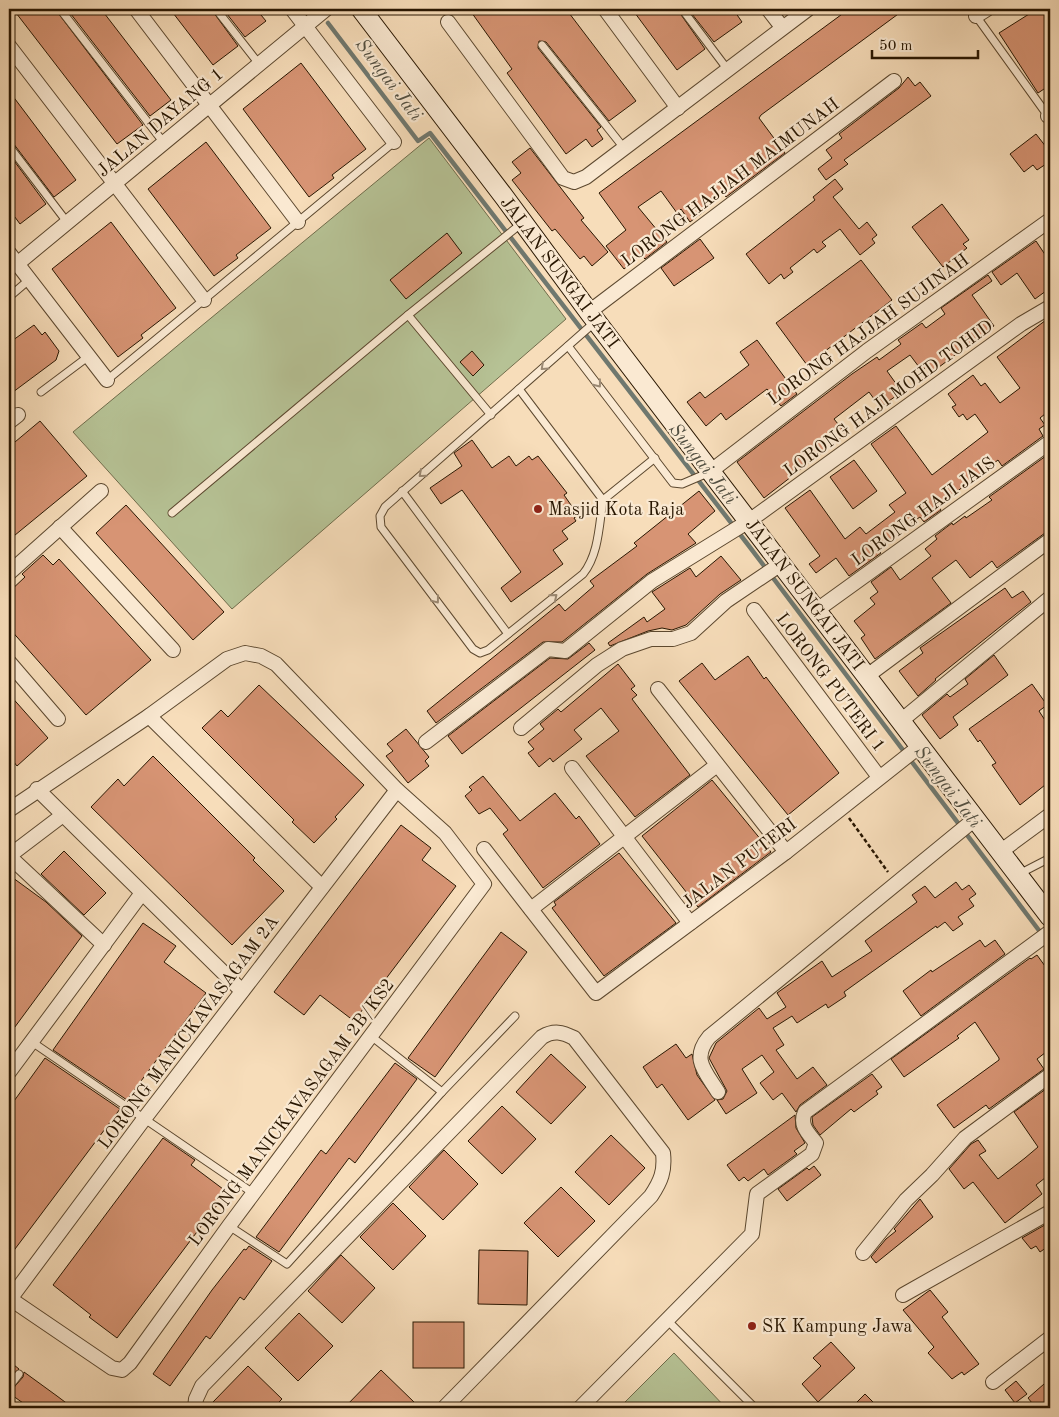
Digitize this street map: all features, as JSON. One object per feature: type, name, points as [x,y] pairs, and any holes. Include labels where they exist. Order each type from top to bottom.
[{"type":"main road","name":"JALAN SUNGAI JATI","points":[[361,9],[519,226],[705,474],[740,527],[772,569],[817,610],[902,720],[912,752],[967,826],[1000,852],[1018,875],[1047,930]]},
{"type":"street","points":[[136,9],[298,222]]},
{"type":"street","points":[[292,9],[394,142]]},
{"type":"street","name":"JALAN DAYANG 1","points":[[13,258],[67,222],[326,9]]},
{"type":"street","points":[[605,9],[678,108]]},
{"type":"street","points":[[768,9],[782,27]]},
{"type":"street","points":[[448,22],[563,178],[574,182],[586,177],[808,9]]},
{"type":"street","points":[[9,46],[204,300]]},
{"type":"street","name":"LORONG HAJJAH MAIMUNAH","points":[[591,320],[894,81]]},
{"type":"street","name":"LORONG HAJJAH SUJINAH","points":[[705,474],[867,351],[1050,220]]},
{"type":"street","points":[[13,258],[107,380]]},
{"type":"street","name":"LORONG HAJI MOHD TOHID","points":[[426,742],[548,649],[565,651],[652,581],[740,527],[1021,324],[1050,308]]},
{"type":"street","name":"LORONG HAJI JAIS","points":[[817,610],[1050,442]]},
{"type":"street","points":[[9,572],[101,492]]},
{"type":"street","points":[[60,527],[173,650]]},
{"type":"street","points":[[867,676],[1050,540]]},
{"type":"street","points":[[521,728],[603,661],[622,649],[651,639],[673,639],[691,633],[726,601],[772,569]]},
{"type":"street","points":[[902,720],[1050,598]]},
{"type":"street","name":"LORONG PUTERI 1","points":[[754,610],[879,777]]},
{"type":"street","points":[[9,810],[37,789],[149,716],[227,659],[245,653],[261,656],[276,664],[397,790]]},
{"type":"street","points":[[9,662],[58,719]]},
{"type":"street","points":[[658,689],[786,852]]},
{"type":"street","points":[[149,716],[322,887]]},
{"type":"street","name":"JALAN PUTERI","points":[[531,909],[596,993],[786,852],[912,752]]},
{"type":"street","points":[[484,849],[531,909],[718,765]]},
{"type":"street","points":[[572,768],[690,923]]},
{"type":"street","points":[[37,789],[242,991]]},
{"type":"street","name":"LORONG MANICKAVASAGAM 2B/KS2","points":[[10,1298],[112,1368],[122,1370],[130,1363],[229,1226],[484,884],[445,833],[397,790]]},
{"type":"street","name":"LORONG MANICKAVASAGAM 2A","points":[[10,1298],[144,1119],[397,790]]},
{"type":"street","points":[[63,815],[9,856],[104,945]]},
{"type":"street","points":[[1000,852],[1050,816]]},
{"type":"street","points":[[718,1092],[699,1060],[701,1047],[709,1037],[967,826]]},
{"type":"street","points":[[9,1072],[142,893]]},
{"type":"street","points":[[580,1408],[752,1234],[757,1194],[812,1154],[816,1143],[803,1125],[802,1119],[805,1112],[1047,930]]},
{"type":"street","points":[[195,1408],[196,1399],[202,1386],[542,1037],[551,1032],[562,1032],[574,1038],[663,1153],[665,1167],[661,1182],[651,1196],[444,1408]]},
{"type":"street","points":[[862,1253],[906,1200],[932,1175],[965,1138],[1050,1075]]},
{"type":"street","points":[[903,1295],[1050,1212]]},
{"type":"street","points":[[993,1382],[1050,1338]]},
{"type":"lane","points":[[60,9],[164,143]]},
{"type":"lane","points":[[216,9],[259,64]]},
{"type":"lane","points":[[682,9],[728,70]]},
{"type":"lane","points":[[978,11],[1049,116]]},
{"type":"lane","points":[[542,45],[624,148]]},
{"type":"lane","points":[[107,380],[394,142]]},
{"type":"lane","points":[[9,146],[67,222]]},
{"type":"lane","points":[[172,513],[408,315],[519,226]]},
{"type":"lane","points":[[9,297],[30,280]]},
{"type":"lane","points":[[408,315],[491,415]]},
{"type":"lane","points":[[591,320],[568,346],[385,507],[380,516],[381,528],[473,649],[480,653],[488,650],[583,574],[591,564],[603,500],[655,458]]},
{"type":"lane","points":[[568,346],[673,483],[682,484],[705,474]]},
{"type":"lane","points":[[41,392],[88,356]]},
{"type":"lane","points":[[519,389],[603,500]]},
{"type":"lane","points":[[402,491],[508,634]]},
{"type":"lane","points":[[1018,875],[1050,858]]},
{"type":"lane","points":[[229,1226],[287,1264],[442,1092],[516,1016]]},
{"type":"lane","points":[[371,1036],[442,1092]]},
{"type":"lane","points":[[32,1042],[254,1194]]},
{"type":"lane","points":[[667,1320],[755,1408]]},
{"type":"lane","points":[[9,1387],[19,1374]]},
{"type":"path","points":[[843,805],[852,824],[897,884]]},
{"type":"green space","points":[[429,138],[566,319],[232,609],[73,432]]},
{"type":"green space","points":[[674,1353],[726,1408],[619,1408]]},
{"type":"building","points":[[13,9],[55,9],[143,125],[117,144]]},
{"type":"building","points":[[67,9],[101,9],[171,100],[150,116]]},
{"type":"building","points":[[170,9],[211,9],[238,46],[213,65]]},
{"type":"building","points":[[223,9],[256,9],[266,21],[245,37]]},
{"type":"building","points":[[469,9],[566,9],[636,101],[609,121],[546,42],[539,41],[538,48],[601,127],[597,130],[603,139],[592,147],[586,139],[566,154],[507,73],[512,69]]},
{"type":"building","points":[[632,9],[677,9],[705,49],[677,70]]},
{"type":"building","points":[[688,9],[733,9],[742,22],[714,42]]},
{"type":"building","points":[[849,9],[905,9],[761,115],[759,118],[785,153],[726,197],[722,190],[704,204],[707,209],[690,222],[681,209],[677,213],[661,191],[638,207],[667,242],[645,259],[641,255],[624,269],[606,246],[626,230],[599,193]]},
{"type":"building","points":[[1037,9],[1050,9],[1050,85],[1038,93],[999,33]]},
{"type":"building","points":[[301,63],[366,149],[332,175],[334,178],[309,197],[243,109]]},
{"type":"building","points":[[908,77],[915,86],[920,82],[931,96],[844,160],[848,164],[826,180],[818,169],[832,158],[826,150],[842,138],[839,134],[899,88]]},
{"type":"building","points":[[9,91],[76,180],[54,197],[13,143],[9,141]]},
{"type":"building","points":[[1036,134],[1050,152],[1045,156],[1049,162],[1037,170],[1033,165],[1024,172],[1010,154]]},
{"type":"building","points":[[206,142],[271,228],[236,255],[238,258],[214,276],[148,189]]},
{"type":"building","points":[[530,148],[584,218],[581,220],[608,252],[592,266],[584,256],[580,259],[555,229],[552,231],[512,180],[521,173],[512,162]]},
{"type":"building","points":[[9,154],[46,204],[20,224],[9,209]]},
{"type":"building","points":[[835,179],[843,189],[833,197],[859,229],[867,222],[877,235],[872,239],[875,243],[860,255],[840,229],[822,242],[826,246],[817,253],[814,249],[790,268],[793,272],[784,279],[781,274],[769,284],[746,254],[815,200],[813,197]]},
{"type":"building","points":[[942,204],[969,240],[963,244],[967,248],[943,267],[912,227]]},
{"type":"building","points":[[111,222],[176,308],[141,335],[143,338],[118,357],[52,269]]},
{"type":"building","points":[[447,233],[462,253],[406,299],[390,280]]},
{"type":"building","points":[[700,239],[714,258],[674,286],[661,268]]},
{"type":"building","points":[[1036,241],[1050,262],[1050,288],[1035,299],[1017,273],[1001,285],[992,272]]},
{"type":"building","points":[[861,260],[892,300],[807,365],[776,323]]},
{"type":"building","points":[[988,275],[992,281],[972,295],[994,326],[931,373],[926,367],[922,371],[910,355],[887,371],[902,392],[880,407],[869,392],[834,419],[846,434],[764,498],[737,462],[852,374],[877,357],[879,360],[901,344],[898,340],[922,323],[926,328],[945,314],[941,308]]},
{"type":"building","points":[[1050,317],[1050,410],[1040,418],[1045,425],[1039,429],[1043,436],[1002,466],[998,460],[938,506],[941,510],[924,522],[920,517],[902,529],[904,531],[878,550],[881,553],[849,576],[836,558],[816,573],[809,564],[820,556],[785,508],[810,490],[845,539],[860,527],[866,534],[895,512],[889,505],[906,493],[871,444],[896,426],[932,475],[988,432],[975,414],[967,420],[963,414],[959,417],[952,407],[956,405],[948,394],[973,375],[981,386],[985,383],[1000,403],[1020,388],[997,357]]},
{"type":"building","points":[[34,325],[42,335],[45,332],[59,351],[56,360],[9,395],[9,343]]},
{"type":"building","points":[[757,340],[797,394],[781,406],[767,389],[726,420],[721,413],[706,426],[687,402],[700,392],[705,398],[749,365],[740,352]]},
{"type":"building","points":[[472,351],[484,365],[473,376],[460,362]]},
{"type":"building","points":[[40,421],[87,476],[9,540],[9,447]]},
{"type":"building","points":[[472,440],[492,468],[509,456],[516,466],[529,456],[532,460],[538,456],[567,493],[564,495],[578,515],[574,518],[576,521],[562,531],[568,539],[553,550],[563,564],[511,602],[501,588],[521,572],[462,490],[441,504],[430,488],[462,466],[454,453]]},
{"type":"building","points":[[1050,453],[1050,531],[997,568],[992,561],[970,578],[956,560],[932,578],[951,603],[875,659],[861,638],[865,635],[854,621],[875,604],[870,598],[878,592],[871,582],[891,567],[900,580],[931,556],[925,549],[937,539],[935,536],[952,523],[953,525],[965,516],[966,518],[992,500],[989,497]]},
{"type":"building","points":[[854,460],[877,491],[853,509],[830,477]]},
{"type":"building","points":[[699,491],[715,511],[688,534],[696,543],[647,574],[562,642],[543,642],[436,723],[427,711],[559,604],[565,611],[594,586],[590,581],[637,546],[634,543]]},
{"type":"building","points":[[126,505],[224,612],[193,640],[96,533]]},
{"type":"building","points":[[43,555],[53,565],[59,559],[151,660],[86,715],[9,628],[9,592],[25,577],[22,574]]},
{"type":"building","points":[[721,556],[741,580],[720,594],[686,625],[672,630],[662,628],[648,631],[610,646],[608,643],[644,617],[647,622],[665,609],[652,592],[690,568],[696,577]]},
{"type":"building","points":[[1005,588],[1012,598],[1023,591],[1031,602],[935,679],[918,696],[899,671],[923,653],[920,648]]},
{"type":"building","points":[[589,643],[595,650],[462,754],[448,736],[550,658],[568,659]]},
{"type":"building","points":[[994,655],[1008,675],[953,717],[958,725],[940,739],[922,715],[947,694],[950,697],[968,684],[965,679]]},
{"type":"building","points":[[748,656],[839,773],[788,815],[679,681],[702,663],[715,680]]},
{"type":"building","points":[[618,664],[635,686],[631,689],[637,695],[632,699],[690,775],[635,817],[586,756],[619,731],[601,708],[574,730],[582,739],[553,762],[550,758],[539,767],[528,753],[534,749],[528,742],[544,729],[540,724],[558,709],[561,712]]},
{"type":"building","points":[[1032,684],[1047,705],[1039,711],[1050,728],[1050,756],[1045,759],[1050,766],[1050,781],[1020,805],[992,765],[996,763],[980,740],[978,742],[969,729]]},
{"type":"building","points":[[259,685],[364,785],[335,817],[337,819],[314,843],[292,822],[294,820],[202,728],[221,710],[228,717]]},
{"type":"building","points":[[9,694],[48,738],[17,766],[9,756]]},
{"type":"building","points":[[406,729],[429,757],[425,761],[429,766],[408,783],[386,756],[393,751],[387,744]]},
{"type":"building","points":[[153,756],[255,858],[253,860],[284,891],[232,945],[91,807],[118,779],[124,786]]},
{"type":"building","points":[[483,776],[520,821],[555,793],[576,819],[579,816],[600,844],[543,888],[503,834],[508,830],[490,808],[479,814],[465,796],[472,790],[469,787]]},
{"type":"building","points":[[712,780],[771,852],[698,907],[642,836]]},
{"type":"building","points":[[401,825],[431,848],[422,860],[456,886],[354,1021],[320,995],[304,1015],[274,992]]},
{"type":"building","points":[[64,851],[106,893],[84,915],[41,874]]},
{"type":"building","points":[[619,853],[676,923],[604,976],[552,908],[556,905],[554,902]]},
{"type":"building","points":[[9,875],[46,902],[82,936],[9,1035]]},
{"type":"building","points":[[956,882],[962,890],[969,885],[976,894],[969,899],[974,906],[958,917],[963,924],[953,931],[945,922],[937,928],[936,926],[844,992],[846,996],[828,1008],[826,1004],[797,1023],[792,1016],[773,1028],[784,1045],[776,1050],[797,1079],[813,1067],[827,1085],[800,1105],[796,1112],[782,1093],[773,1100],[760,1083],[774,1072],[762,1055],[742,1069],[757,1093],[726,1114],[717,1100],[723,1099],[727,1091],[709,1058],[716,1043],[759,1008],[767,1019],[786,1007],[777,993],[822,961],[832,977],[872,951],[865,941],[917,902],[912,895],[925,886],[935,898]]},
{"type":"building","points":[[143,923],[176,946],[164,962],[206,993],[127,1100],[53,1050]]},
{"type":"building","points":[[501,932],[527,952],[435,1077],[408,1058]]},
{"type":"building","points":[[980,940],[985,947],[995,940],[1005,954],[921,1016],[903,991],[931,970],[932,972]]},
{"type":"building","points":[[1037,955],[1050,973],[1050,1049],[1037,1059],[1044,1069],[989,1109],[986,1105],[954,1128],[937,1105],[999,1060],[975,1022],[957,1036],[959,1038],[904,1077],[891,1059],[1030,958]]},
{"type":"building","points":[[676,1044],[686,1058],[692,1054],[697,1075],[715,1100],[688,1120],[662,1084],[657,1088],[643,1067]]},
{"type":"building","points":[[551,1054],[586,1087],[551,1124],[516,1092]]},
{"type":"building","points":[[45,1058],[120,1109],[9,1257],[9,1108]]},
{"type":"building","points":[[395,1063],[417,1079],[355,1163],[349,1158],[279,1252],[256,1237],[321,1150],[326,1154]]},
{"type":"building","points":[[872,1074],[882,1087],[876,1091],[878,1094],[854,1112],[851,1109],[820,1135],[813,1125],[812,1117]]},
{"type":"building","points":[[1050,1086],[1050,1174],[1036,1185],[1042,1194],[1005,1223],[973,1182],[964,1189],[949,1169],[971,1144],[978,1140],[986,1151],[979,1155],[998,1179],[1025,1158],[1038,1147],[1014,1112]]},
{"type":"building","points":[[502,1106],[536,1139],[502,1174],[468,1141]]},
{"type":"building","points":[[795,1115],[796,1128],[805,1143],[794,1151],[797,1154],[768,1175],[764,1169],[748,1181],[744,1177],[739,1181],[727,1165]]},
{"type":"building","points":[[611,1135],[645,1168],[609,1205],[575,1172]]},
{"type":"building","points":[[163,1138],[195,1160],[191,1165],[227,1192],[117,1338],[89,1317],[91,1315],[53,1285]]},
{"type":"building","points":[[444,1150],[478,1184],[443,1220],[409,1187]]},
{"type":"building","points":[[814,1166],[821,1175],[787,1201],[778,1189],[807,1168],[809,1170]]},
{"type":"building","points":[[561,1187],[595,1221],[558,1257],[524,1223]]},
{"type":"building","points":[[920,1199],[933,1217],[876,1263],[871,1257],[886,1239],[896,1231],[894,1229]]},
{"type":"building","points":[[393,1203],[426,1236],[393,1270],[360,1237]]},
{"type":"building","points":[[1050,1222],[1050,1245],[1040,1252],[1036,1246],[1031,1249],[1022,1238]]},
{"type":"building","points":[[249,1246],[272,1261],[244,1300],[240,1297],[210,1339],[206,1336],[170,1386],[153,1374],[212,1290],[244,1249],[246,1250]]},
{"type":"building","points":[[479,1250],[528,1251],[527,1305],[478,1304]]},
{"type":"building","points":[[341,1255],[375,1288],[342,1323],[308,1291]]},
{"type":"building","points":[[930,1290],[948,1312],[942,1317],[979,1364],[964,1375],[962,1372],[952,1379],[928,1353],[934,1347],[903,1310]]},
{"type":"building","points":[[299,1313],[333,1346],[298,1381],[265,1348]]},
{"type":"building","points":[[413,1322],[464,1322],[464,1368],[413,1368]]},
{"type":"building","points":[[831,1342],[855,1368],[818,1402],[802,1384],[821,1366],[813,1358]]},
{"type":"building","points":[[9,1361],[19,1369],[9,1379]]},
{"type":"building","points":[[248,1366],[282,1399],[273,1408],[219,1408],[213,1402]]},
{"type":"building","points":[[381,1370],[415,1403],[410,1408],[344,1408]]},
{"type":"building","points":[[24,1372],[73,1408],[30,1408],[9,1393],[23,1377]]},
{"type":"building","points":[[1016,1381],[1027,1394],[1015,1403],[1005,1390]]},
{"type":"building","points":[[1044,1384],[1050,1391],[1050,1408],[1036,1408],[1028,1398]]},
{"type":"building","points":[[865,1394],[879,1408],[851,1408]]},
{"type":"waterway","name":"Sungai Jati","points":[[328,23],[418,141],[430,133],[749,546],[1050,945]]},
{"type":"place","name":"Masjid Kota Raja","points":[[538,509]]},
{"type":"place","name":"SK Kampung Jawa","points":[[752,1326]]}]
